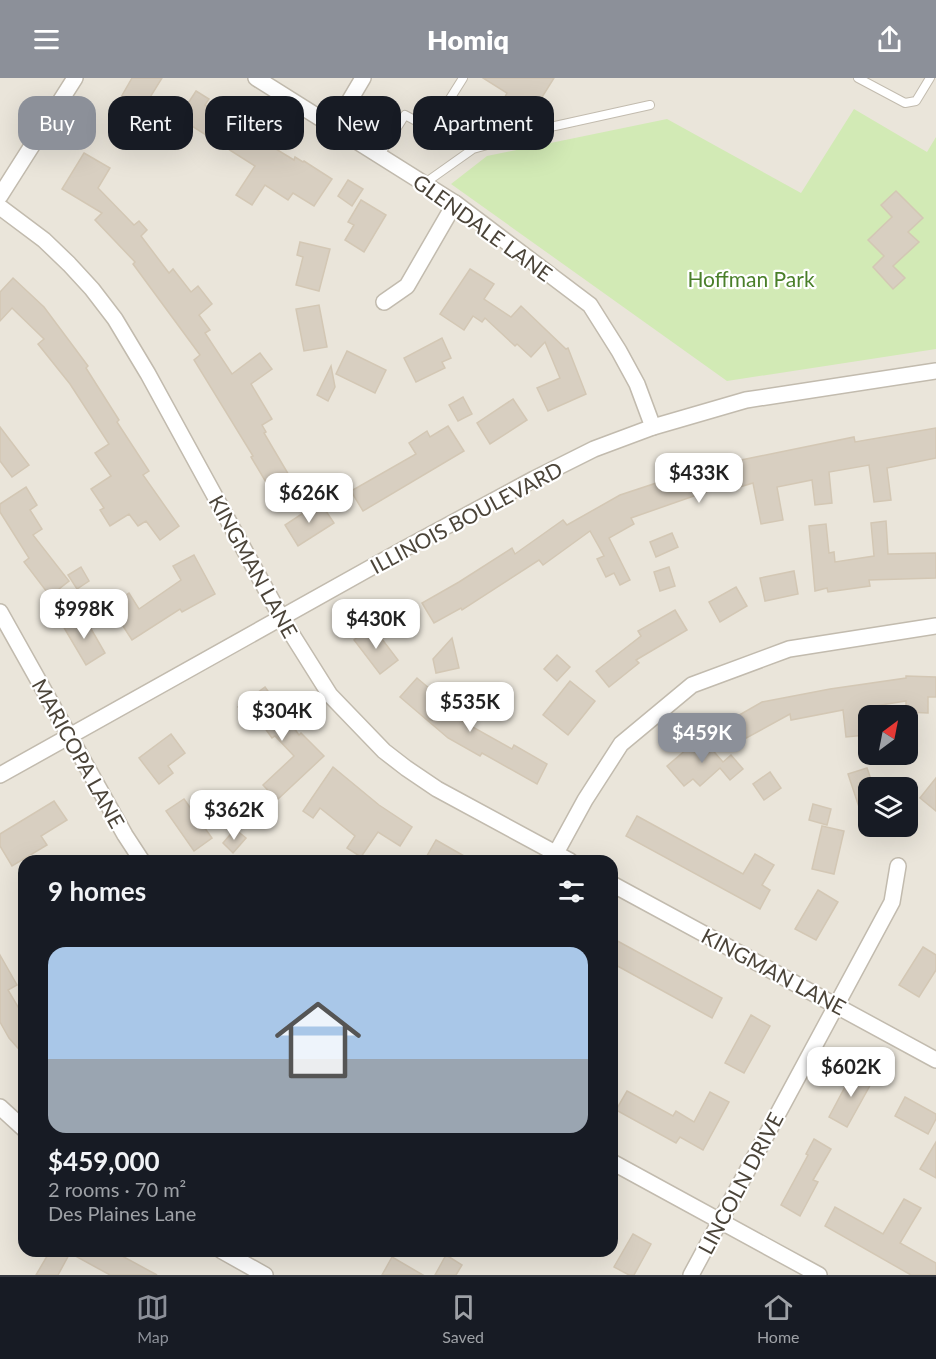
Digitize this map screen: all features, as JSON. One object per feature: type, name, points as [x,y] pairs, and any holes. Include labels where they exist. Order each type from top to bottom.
[{"type":"street","points":[[0,196],[75,78]]},
{"type":"street","name":"GLENDALE LANE","points":[[256,78],[316,116]]},
{"type":"street","points":[[352,96],[363,78]]},
{"type":"street","name":"GLENDALE LANE","points":[[370,150],[455,203],[590,305],[637,384],[652,427]]},
{"type":"street","points":[[384,302],[407,286],[455,203]]},
{"type":"street","name":"KINGMAN LANE","points":[[0,207],[44,240],[61,256],[92,289],[115,319],[148,374],[281,618],[330,695],[384,751],[437,789],[560,855]]},
{"type":"street","name":"ILLINOIS BOULEVARD","points":[[0,775],[534,479],[594,449],[652,427],[746,400],[936,371]]},
{"type":"street","name":"MARICOPA LANE","points":[[0,612],[125,836],[138,855]]},
{"type":"street","points":[[556,853],[590,791],[621,744],[692,685],[789,649],[936,626]]},
{"type":"street","name":"LINCOLN DRIVE","points":[[691,1275],[892,902],[898,866]]},
{"type":"street","name":"KINGMAN LANE","points":[[618,887],[936,1059]]},
{"type":"street","points":[[0,1107],[18,1124]]},
{"type":"street","points":[[618,1165],[819,1275]]},
{"type":"street","points":[[233,1257],[265,1275]]},
{"type":"lane","points":[[379,156],[405,115],[431,129],[463,78]]},
{"type":"lane","points":[[858,78],[905,103],[916,101],[930,78]]},
{"type":"lane","points":[[425,183],[473,149],[555,126],[650,105]]},
{"type":"shaded area","points":[[0,78],[936,78],[936,1275],[0,1275]]},
{"type":"green space","name":"Hoffman Park","points":[[854,109],[927,152],[936,137],[936,349],[727,381],[451,184],[487,156],[516,150],[554,150],[554,142],[667,119],[801,193]]},
{"type":"building","points":[[132,78],[162,78],[151,96],[122,96]]},
{"type":"building","points":[[483,78],[554,78],[543,96],[505,96],[507,93]]},
{"type":"building","points":[[196,91],[205,97],[205,134],[193,127],[193,96]]},
{"type":"building","points":[[230,150],[278,150],[294,160],[295,157],[304,161],[332,179],[314,206],[293,193],[288,200],[265,185],[252,205],[236,195],[255,166]]},
{"type":"building","points":[[84,153],[110,168],[98,188],[134,225],[139,221],[147,230],[141,236],[169,273],[173,269],[191,292],[198,286],[212,304],[199,315],[210,330],[205,333],[232,374],[260,353],[272,369],[251,384],[272,419],[262,425],[266,432],[264,433],[293,482],[273,494],[251,457],[253,456],[194,360],[200,355],[133,264],[135,262],[95,220],[102,213],[62,189]]},
{"type":"building","points":[[348,180],[363,189],[352,206],[338,196]]},
{"type":"building","points":[[896,191],[923,218],[908,232],[919,242],[893,266],[905,278],[893,289],[873,267],[884,256],[868,240],[892,217],[881,205]]},
{"type":"building","points":[[361,200],[386,215],[364,252],[345,240],[354,225],[348,222]]},
{"type":"building","points":[[300,242],[330,249],[319,291],[296,285],[303,257],[297,255]]},
{"type":"building","points":[[470,269],[494,284],[484,299],[511,317],[521,306],[566,349],[568,348],[586,394],[548,411],[537,388],[560,378],[545,342],[531,357],[517,344],[515,346],[485,318],[482,322],[473,316],[464,330],[440,314]]},
{"type":"building","points":[[13,278],[44,307],[88,366],[86,368],[119,420],[117,422],[149,471],[143,475],[179,526],[160,540],[146,521],[138,526],[129,514],[110,526],[100,510],[104,508],[91,489],[111,476],[95,453],[109,444],[70,384],[38,344],[44,339],[12,308],[0,321],[0,292]]},
{"type":"building","points":[[319,305],[327,347],[304,351],[296,309]]},
{"type":"building","points":[[442,338],[451,358],[442,362],[445,368],[416,382],[404,358]]},
{"type":"building","points":[[347,351],[386,370],[375,393],[336,374]]},
{"type":"building","points":[[331,366],[335,387],[328,401],[317,395]]},
{"type":"building","points":[[463,397],[472,414],[458,421],[449,405]]},
{"type":"building","points":[[513,399],[527,420],[490,444],[477,423]]},
{"type":"building","points":[[448,426],[464,451],[363,511],[351,491],[416,454],[409,443],[427,431],[430,437]]},
{"type":"building","points":[[0,427],[29,465],[12,477],[0,461]]},
{"type":"building","points":[[936,428],[936,458],[887,468],[891,500],[874,502],[869,465],[829,472],[832,503],[815,505],[812,480],[777,487],[783,520],[761,524],[753,483],[733,489],[731,483],[631,518],[634,524],[609,538],[630,580],[620,585],[614,573],[606,577],[597,559],[604,556],[590,531],[543,565],[539,560],[462,610],[461,608],[434,623],[422,603],[512,548],[515,554],[563,520],[567,525],[620,495],[735,457],[736,461],[854,437],[855,442]]},
{"type":"building","points":[[26,487],[37,505],[30,510],[42,529],[33,535],[69,581],[50,596],[24,562],[29,558],[0,512],[0,504]]},
{"type":"building","points":[[320,502],[334,523],[298,546],[285,525]]},
{"type":"building","points":[[886,521],[888,554],[936,553],[936,578],[869,580],[870,586],[828,592],[827,588],[815,591],[809,526],[826,524],[829,553],[834,552],[835,562],[874,556],[871,523]]},
{"type":"building","points":[[672,533],[678,547],[656,557],[650,542]]},
{"type":"building","points":[[194,555],[215,594],[182,612],[180,609],[132,640],[110,606],[129,593],[139,609],[181,580],[173,566]]},
{"type":"building","points":[[81,567],[89,581],[77,589],[68,575]]},
{"type":"building","points":[[669,567],[675,586],[660,591],[654,572]]},
{"type":"building","points":[[794,571],[798,594],[765,601],[760,578]]},
{"type":"building","points":[[736,587],[747,606],[720,622],[709,602]]},
{"type":"building","points":[[675,610],[687,630],[636,660],[639,663],[609,687],[596,671],[641,636],[638,631]]},
{"type":"building","points":[[83,615],[105,653],[86,665],[63,626]]},
{"type":"building","points":[[372,626],[398,660],[380,674],[354,640]]},
{"type":"building","points":[[452,638],[459,668],[436,673],[433,659]]},
{"type":"building","points":[[557,655],[570,667],[557,681],[544,669]]},
{"type":"building","points":[[906,676],[936,677],[936,697],[928,697],[928,713],[918,713],[918,705],[906,705],[906,701],[881,705],[858,705],[858,736],[846,737],[843,710],[791,720],[790,714],[739,742],[727,722],[762,702],[906,678]]},
{"type":"building","points":[[417,678],[449,705],[444,711],[512,749],[514,745],[547,764],[537,784],[482,753],[480,756],[448,738],[400,697]]},
{"type":"building","points":[[570,681],[595,701],[568,735],[543,715]]},
{"type":"building","points":[[265,687],[299,735],[301,733],[324,756],[277,800],[263,785],[294,756],[275,736],[272,738],[259,720],[257,722],[255,719],[250,722],[238,707]]},
{"type":"building","points":[[508,689],[512,707],[493,712],[489,694]]},
{"type":"building","points":[[171,734],[185,753],[168,766],[173,773],[159,784],[139,758]]},
{"type":"building","points":[[701,737],[723,762],[731,755],[743,769],[730,780],[720,768],[700,786],[693,779],[684,786],[667,766]]},
{"type":"building","points":[[333,767],[379,805],[412,827],[400,846],[378,832],[362,855],[358,855],[347,848],[355,836],[320,808],[313,818],[303,811]]},
{"type":"building","points":[[867,768],[870,777],[858,777],[858,804],[848,774]]},
{"type":"building","points":[[770,772],[781,788],[764,800],[753,784]]},
{"type":"building","points":[[936,778],[936,811],[920,798]]},
{"type":"building","points":[[184,799],[212,838],[194,851],[166,811]]},
{"type":"building","points":[[54,801],[67,820],[41,836],[47,845],[30,855],[18,855],[18,862],[12,866],[0,846],[0,834]]},
{"type":"building","points":[[813,804],[831,809],[827,825],[809,820]]},
{"type":"building","points":[[637,816],[743,874],[755,854],[774,865],[762,885],[770,890],[760,909],[626,836]]},
{"type":"building","points":[[822,826],[844,831],[834,874],[812,869]]},
{"type":"building","points":[[235,829],[246,838],[233,853],[223,843]]},
{"type":"building","points":[[436,840],[462,855],[427,855]]},
{"type":"building","points":[[818,890],[838,902],[816,940],[795,929]]},
{"type":"building","points":[[618,941],[722,998],[712,1018],[618,966]]},
{"type":"building","points":[[923,947],[936,955],[936,970],[919,997],[899,985]]},
{"type":"building","points":[[0,955],[17,985],[8,990],[18,1007],[18,1048],[0,1022]]},
{"type":"building","points":[[751,1015],[770,1026],[744,1073],[725,1063]]},
{"type":"building","points":[[854,1070],[873,1080],[847,1127],[829,1117]]},
{"type":"building","points":[[627,1091],[673,1116],[676,1111],[694,1122],[710,1092],[729,1102],[703,1150],[680,1137],[676,1143],[618,1111],[618,1107]]},
{"type":"building","points":[[905,1097],[936,1114],[936,1119],[928,1134],[895,1116]]},
{"type":"building","points":[[814,1139],[831,1149],[813,1180],[818,1182],[800,1216],[781,1205]]},
{"type":"building","points":[[936,1142],[936,1178],[920,1169]]},
{"type":"building","points":[[904,1199],[921,1208],[900,1243],[936,1263],[936,1275],[911,1275],[825,1226],[835,1207],[883,1234]]},
{"type":"building","points":[[633,1234],[651,1244],[634,1275],[629,1275],[614,1267]]},
{"type":"building","points":[[46,1257],[68,1257],[58,1275],[36,1275]]},
{"type":"building","points":[[77,1257],[124,1257],[157,1275],[110,1275]]},
{"type":"building","points":[[392,1257],[423,1275],[382,1275]]},
{"type":"building","points":[[445,1257],[449,1257],[462,1265],[456,1275],[435,1275]]}]
